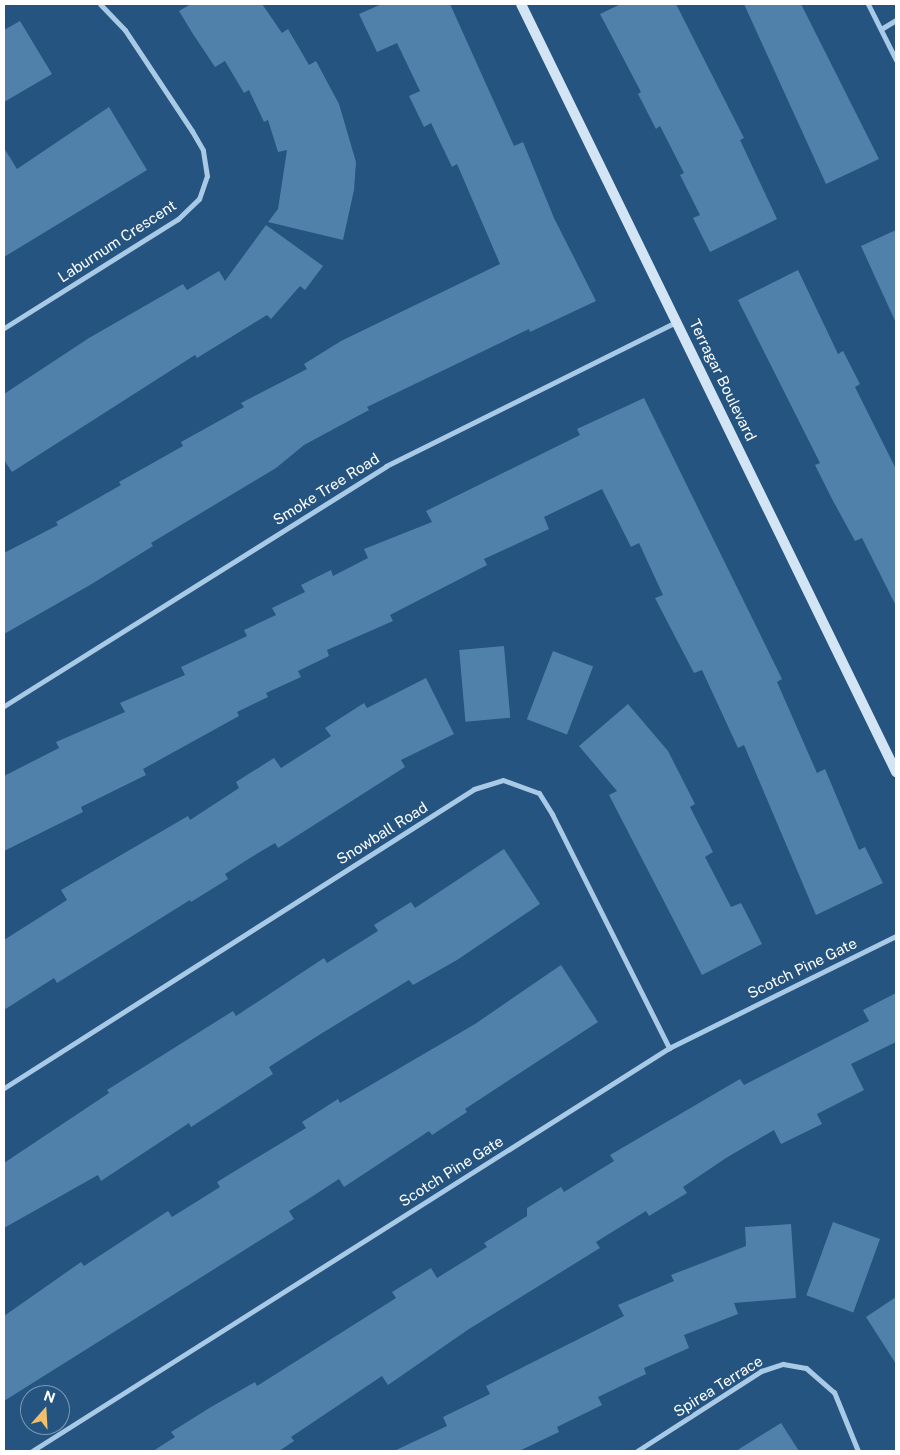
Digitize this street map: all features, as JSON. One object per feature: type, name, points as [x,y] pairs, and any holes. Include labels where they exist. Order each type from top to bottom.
[{"type":"street","name":"Laburnum Crescent","points":[[4,328],[178,219],[199,199],[207,176],[203,150],[192,131],[125,30],[100,4]]},
{"type":"street","name":"Terragar Boulevard","points":[[520,4],[678,321],[896,772]]},
{"type":"street","points":[[868,4],[896,60]]},
{"type":"street","points":[[881,30],[896,20]]},
{"type":"street","name":"Smoke Tree Road","points":[[4,706],[386,466],[678,321]]},
{"type":"street","name":"Snowball Road","points":[[4,1088],[474,789],[504,780],[539,793],[552,814],[669,1048]]},
{"type":"street","name":"Scotch Pine Gate","points":[[32,1451],[669,1048],[896,936]]},
{"type":"street","name":"Spirea Terrace","points":[[637,1451],[762,1371],[783,1364],[806,1368],[829,1386],[858,1451]]},
{"type":"building","points":[[191,4],[262,4],[282,33],[288,29],[309,65],[316,61],[339,104],[356,162],[354,190],[343,240],[268,222],[278,209],[287,150],[278,152],[268,120],[264,122],[249,90],[244,93],[225,61],[215,67],[193,34],[179,11]]},
{"type":"building","points":[[382,4],[450,4],[514,146],[523,142],[554,218],[596,301],[530,332],[529,329],[367,407],[369,410],[304,445],[276,468],[151,543],[153,546],[90,585],[4,634],[4,553],[58,525],[56,522],[121,485],[119,482],[183,446],[181,442],[244,407],[241,403],[307,369],[304,364],[341,341],[500,264],[457,164],[452,167],[431,123],[424,127],[409,96],[420,91],[397,43],[377,52],[359,14]]},
{"type":"building","points":[[621,4],[676,4],[744,138],[740,140],[777,219],[710,252],[693,218],[700,215],[680,175],[684,173],[660,126],[656,129],[638,94],[641,92],[600,14]]},
{"type":"building","points":[[744,4],[801,4],[879,159],[826,184]]},
{"type":"building","points":[[20,21],[52,74],[4,102],[4,30]]},
{"type":"building","points":[[109,107],[147,170],[4,257],[4,148],[17,169]]},
{"type":"building","points":[[266,225],[323,266],[305,290],[300,286],[271,319],[267,315],[197,358],[195,355],[12,472],[4,460],[4,394],[89,338],[183,284],[187,290],[219,271],[225,281]]},
{"type":"building","points":[[896,230],[896,323],[861,246]]},
{"type":"building","points":[[798,270],[838,354],[843,351],[860,384],[855,387],[896,469],[896,606],[862,538],[855,541],[832,499],[815,465],[820,463],[738,300]]},
{"type":"building","points":[[644,398],[782,679],[777,682],[817,773],[825,769],[859,850],[865,847],[883,883],[816,915],[744,745],[738,748],[702,670],[694,673],[655,598],[663,595],[639,543],[631,547],[602,489],[544,517],[549,529],[484,559],[487,565],[390,615],[393,621],[327,650],[329,656],[298,671],[301,677],[266,693],[268,697],[237,712],[239,716],[143,769],[146,775],[81,807],[83,812],[4,851],[4,776],[59,748],[56,742],[125,712],[120,703],[185,675],[181,667],[247,636],[244,630],[276,615],[272,608],[305,592],[301,585],[331,570],[333,576],[368,558],[364,549],[432,522],[426,511],[580,435],[577,429]]},
{"type":"building","points":[[504,646],[510,718],[465,722],[459,650]]},
{"type":"building","points":[[553,651],[593,666],[567,735],[527,719]]},
{"type":"building","points":[[426,678],[454,734],[401,760],[405,767],[278,848],[275,843],[250,858],[225,874],[228,879],[191,902],[190,900],[57,983],[54,978],[4,1010],[4,940],[67,900],[61,890],[188,816],[190,820],[239,788],[236,782],[274,758],[281,768],[331,736],[325,728],[364,703],[367,708]]},
{"type":"building","points":[[628,704],[668,751],[695,804],[690,807],[713,852],[705,857],[731,907],[741,903],[762,944],[702,975],[609,795],[617,791],[579,746]]},
{"type":"building","points":[[504,849],[540,904],[457,960],[413,985],[409,980],[319,1035],[269,1067],[273,1074],[191,1127],[189,1123],[101,1181],[98,1175],[4,1228],[4,1163],[109,1093],[107,1090],[233,1011],[236,1016],[324,958],[327,963],[378,931],[374,925],[411,902],[415,908]]},
{"type":"building","points":[[561,965],[598,1022],[465,1109],[467,1112],[432,1135],[429,1131],[344,1187],[339,1179],[289,1211],[294,1219],[29,1385],[20,1385],[20,1391],[4,1401],[4,1316],[81,1262],[84,1266],[168,1211],[172,1217],[220,1187],[217,1182],[306,1128],[302,1122],[338,1099],[340,1103],[475,1024]]},
{"type":"building","points":[[896,993],[896,1042],[851,1064],[864,1090],[817,1114],[822,1124],[781,1144],[774,1130],[726,1158],[683,1187],[687,1193],[649,1216],[646,1211],[596,1242],[600,1248],[469,1329],[388,1385],[382,1376],[291,1437],[294,1441],[279,1451],[153,1451],[175,1437],[171,1432],[255,1382],[257,1386],[396,1298],[392,1292],[431,1268],[437,1278],[487,1247],[484,1243],[527,1216],[527,1208],[561,1187],[564,1192],[614,1161],[610,1155],[740,1079],[744,1085],[869,1021],[863,1010]]},
{"type":"building","points":[[833,1222],[880,1239],[853,1312],[806,1295]]},
{"type":"building","points":[[791,1224],[796,1298],[734,1303],[738,1314],[684,1335],[689,1348],[644,1368],[646,1374],[598,1397],[602,1405],[557,1427],[559,1432],[519,1451],[394,1451],[447,1426],[443,1417],[490,1394],[486,1386],[624,1316],[618,1305],[674,1281],[671,1275],[746,1246],[745,1227]]},
{"type":"building","points":[[896,1297],[896,1364],[866,1317]]},
{"type":"building","points":[[781,1423],[799,1451],[736,1451]]}]
